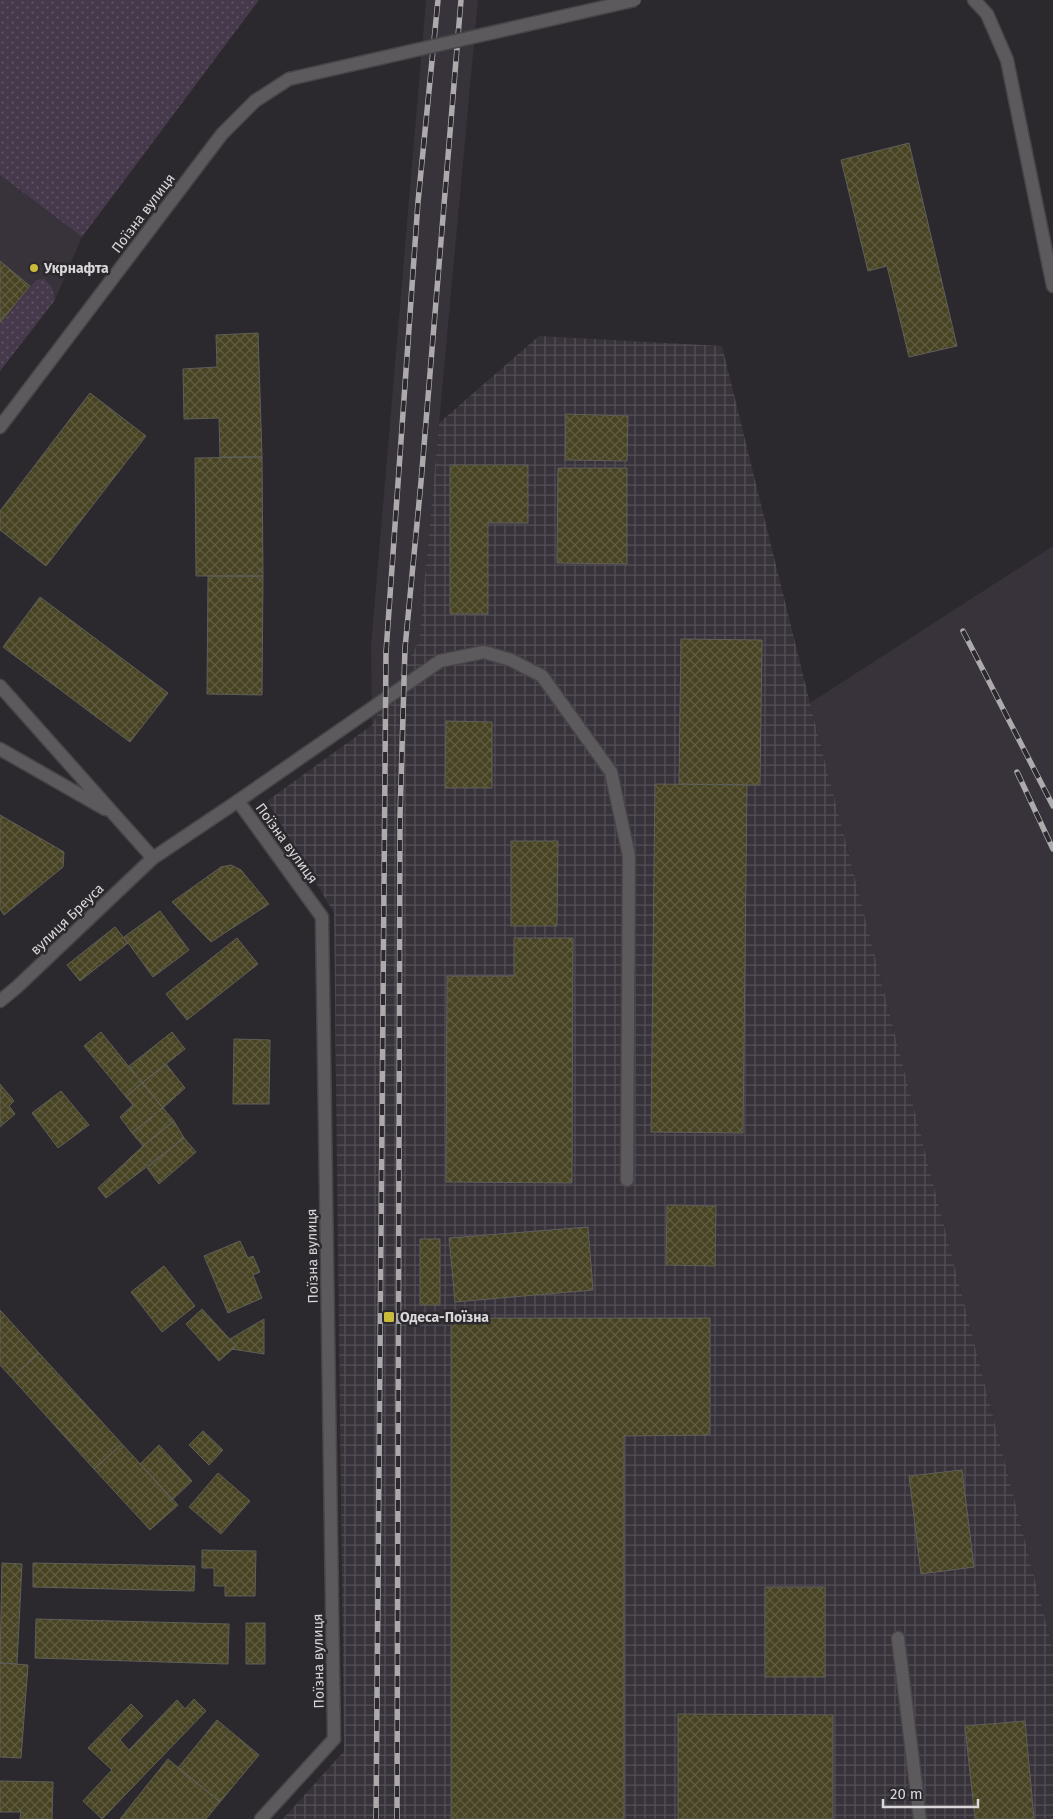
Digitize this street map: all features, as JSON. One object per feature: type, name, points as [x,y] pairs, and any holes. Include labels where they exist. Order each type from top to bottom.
[{"type":"street","name":"Поїзна вулиця","points":[[0,427],[222,134],[255,101],[289,79],[635,0]]},
{"type":"street","points":[[974,0],[987,14],[1007,60],[1053,286]]},
{"type":"street","name":"вулиця Бреуса","points":[[0,1001],[18,987],[153,858],[440,661],[484,652],[511,660],[542,676],[611,772],[630,856],[627,1180]]},
{"type":"street","points":[[0,686],[153,858]]},
{"type":"street","points":[[0,749],[114,814]]},
{"type":"street","name":"Поїзна вулиця","points":[[238,800],[322,918],[334,1739],[260,1819]]},
{"type":"street","points":[[898,1638],[920,1819]]},
{"type":"shaded area","points":[[0,0],[259,0],[82,237],[0,175]]},
{"type":"shaded area","points":[[426,0],[478,0],[419,641],[372,725],[371,646]]},
{"type":"shaded area","name":"Укрнафта","points":[[0,175],[82,237],[55,300],[0,371]]},
{"type":"shaded area","points":[[44,279],[52,287],[55,300],[0,371],[0,325],[36,280]]},
{"type":"shaded area","points":[[539,336],[722,346],[810,703],[1053,1650],[1053,1819],[283,1819],[344,1751],[334,913],[267,801],[372,725],[419,641],[439,423]]},
{"type":"shaded area","points":[[1053,546],[1053,1650],[810,703]]},
{"type":"building","points":[[909,143],[957,346],[909,357],[887,266],[868,271],[841,160]]},
{"type":"building","points":[[0,261],[30,286],[0,323]]},
{"type":"building","points":[[258,333],[262,457],[220,457],[219,418],[184,419],[183,369],[217,367],[216,335]]},
{"type":"building","points":[[90,393],[146,436],[46,566],[0,530],[0,511]]},
{"type":"building","points":[[566,414],[628,416],[627,461],[565,460]]},
{"type":"building","points":[[262,457],[263,576],[196,576],[195,458]]},
{"type":"building","points":[[450,465],[528,465],[528,523],[488,523],[488,614],[450,614]]},
{"type":"building","points":[[558,468],[627,468],[627,564],[557,563]]},
{"type":"building","points":[[208,576],[263,576],[262,695],[207,694]]},
{"type":"building","points":[[40,597],[168,693],[130,742],[3,647]]},
{"type":"building","points":[[681,639],[762,640],[760,785],[679,784]]},
{"type":"building","points":[[446,721],[492,722],[492,788],[445,788]]},
{"type":"building","points":[[655,784],[747,785],[743,1133],[651,1132]]},
{"type":"building","points":[[0,815],[64,852],[63,867],[4,915],[0,909]]},
{"type":"building","points":[[511,841],[558,841],[557,926],[511,926]]},
{"type":"building","points":[[231,865],[241,870],[269,904],[211,942],[172,902],[221,867]]},
{"type":"building","points":[[160,911],[189,950],[153,977],[124,937]]},
{"type":"building","points":[[115,927],[128,943],[80,981],[67,965]]},
{"type":"building","points":[[237,938],[258,964],[187,1020],[166,994]]},
{"type":"building","points":[[514,938],[573,938],[572,1183],[446,1182],[447,976],[514,976]]},
{"type":"building","points":[[101,1032],[142,1083],[126,1097],[84,1046]]},
{"type":"building","points":[[172,1032],[185,1049],[142,1083],[129,1066]]},
{"type":"building","points":[[234,1039],[270,1040],[269,1104],[233,1104]]},
{"type":"building","points":[[166,1064],[185,1088],[163,1108],[142,1083]]},
{"type":"building","points":[[142,1083],[163,1108],[132,1133],[120,1117],[133,1105],[126,1097]]},
{"type":"building","points":[[0,1084],[14,1101],[9,1106],[15,1114],[0,1127]]},
{"type":"building","points":[[61,1091],[89,1125],[58,1148],[32,1113]]},
{"type":"building","points":[[163,1108],[174,1121],[143,1146],[132,1133]]},
{"type":"building","points":[[174,1121],[184,1138],[106,1198],[98,1188],[143,1146]]},
{"type":"building","points":[[184,1138],[196,1152],[159,1184],[147,1168]]},
{"type":"building","points":[[667,1205],[716,1206],[715,1266],[666,1265]]},
{"type":"building","points":[[588,1227],[593,1290],[455,1302],[449,1238]]},
{"type":"building","points":[[420,1239],[440,1239],[440,1305],[420,1305]]},
{"type":"building","points":[[240,1241],[248,1258],[253,1256],[260,1272],[253,1275],[262,1298],[228,1313],[204,1256]]},
{"type":"building","points":[[164,1266],[195,1306],[162,1332],[131,1292]]},
{"type":"building","points":[[202,1309],[236,1346],[219,1361],[186,1324]]},
{"type":"building","points":[[0,1310],[39,1353],[12,1378],[0,1365]]},
{"type":"building","points":[[451,1318],[710,1318],[710,1435],[624,1436],[624,1819],[451,1819]]},
{"type":"building","points":[[264,1319],[264,1354],[232,1349],[236,1346],[230,1339]]},
{"type":"building","points":[[39,1353],[122,1444],[94,1469],[12,1378]]},
{"type":"building","points":[[203,1431],[223,1450],[209,1465],[189,1445]]},
{"type":"building","points":[[122,1444],[178,1505],[150,1530],[94,1469]]},
{"type":"building","points":[[159,1445],[192,1481],[172,1500],[140,1464]]},
{"type":"building","points":[[962,1470],[974,1567],[921,1574],[909,1476]]},
{"type":"building","points":[[218,1473],[250,1501],[221,1534],[189,1507]]},
{"type":"building","points":[[202,1550],[256,1551],[255,1596],[225,1596],[225,1586],[214,1586],[214,1568],[202,1568]]},
{"type":"building","points":[[2,1563],[22,1564],[17,1664],[0,1663]]},
{"type":"building","points":[[33,1563],[195,1566],[194,1591],[33,1587]]},
{"type":"building","points":[[765,1587],[825,1587],[825,1677],[765,1677]]},
{"type":"building","points":[[36,1619],[229,1624],[228,1664],[35,1658]]},
{"type":"building","points":[[246,1623],[265,1623],[265,1664],[246,1664]]},
{"type":"building","points":[[0,1663],[28,1665],[21,1758],[0,1757]]},
{"type":"building","points":[[194,1699],[206,1711],[102,1819],[83,1801],[112,1770],[88,1748],[131,1704],[143,1716],[120,1740],[129,1750],[177,1700],[185,1709]]},
{"type":"building","points":[[678,1714],[833,1715],[833,1819],[678,1819]]},
{"type":"building","points":[[217,1720],[259,1755],[220,1802],[178,1768]]},
{"type":"building","points":[[1025,1721],[1034,1819],[975,1819],[965,1726]]},
{"type":"building","points":[[168,1759],[220,1802],[206,1819],[120,1819]]},
{"type":"building","points":[[0,1781],[53,1782],[52,1819],[20,1819],[21,1812],[0,1812]]},
{"type":"railway","points":[[376,1819],[386,652],[418,202],[438,0]]},
{"type":"railway","points":[[397,1819],[400,816],[405,648],[421,482],[461,0]]},
{"type":"railway","points":[[963,631],[1053,806]]},
{"type":"railway","points":[[1017,772],[1053,849]]},
{"type":"place","name":"Укрнафта","points":[[34,268]]},
{"type":"place","name":"Одеса-Поїзна","points":[[389,1317]]}]
